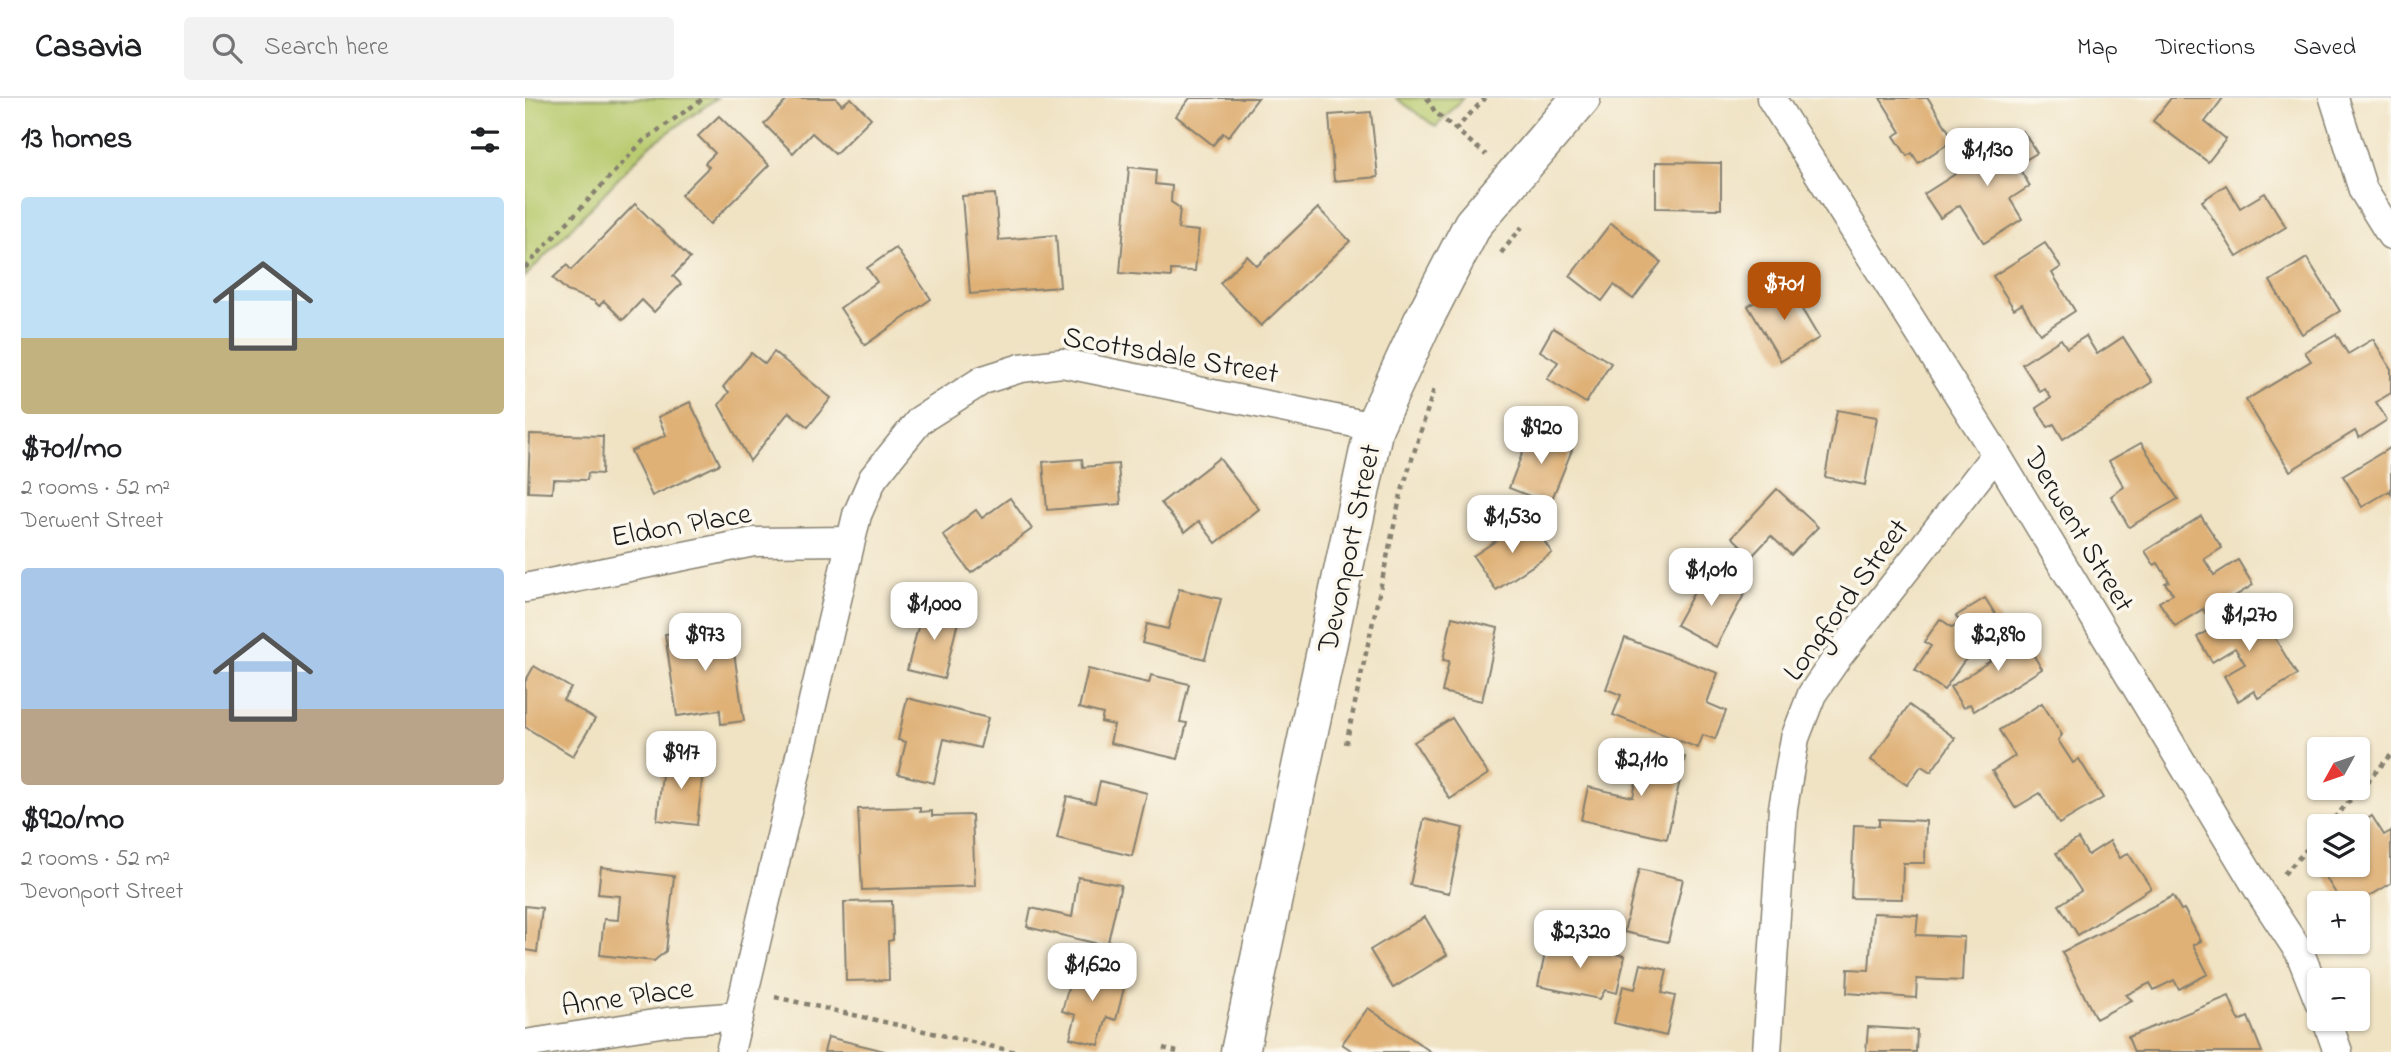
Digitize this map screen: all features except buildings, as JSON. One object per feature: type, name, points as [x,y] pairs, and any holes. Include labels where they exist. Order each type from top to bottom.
[{"type":"main road","name":"Devonport Street","points":[[1240,1052],[1374,427],[1422,323],[1473,224],[1581,98]]},
{"type":"street","name":"Derwent Street","points":[[1771,98],[1996,454],[2263,897],[2300,953],[2307,971]]},
{"type":"street","points":[[2335,98],[2363,190],[2391,235]]},
{"type":"street","name":"Scottsdale Street","points":[[730,1052],[857,515],[873,478],[920,420],[983,380],[1021,368],[1062,363],[1374,427]]},
{"type":"street","name":"Longford Street","points":[[1767,1052],[1783,808],[1795,738],[1812,694],[1837,658],[1996,454]]},
{"type":"street","name":"Eldon Place","points":[[525,587],[754,541],[850,541]]},
{"type":"street","name":"Anne Place","points":[[525,1044],[667,1022],[741,1004]]},
{"type":"street","points":[[2331,1031],[2339,1052]]},
{"type":"path","points":[[525,268],[643,141],[704,98]]},
{"type":"path","points":[[1427,98],[1435,112],[1455,130],[1485,98]]},
{"type":"path","points":[[1501,254],[1526,222]]},
{"type":"path","points":[[1345,746],[1401,494],[1436,383]]},
{"type":"path","points":[[2338,814],[2391,755]]},
{"type":"path","points":[[2263,897],[2307,849]]},
{"type":"path","points":[[741,1004],[1016,1052]]},
{"type":"path","points":[[1163,1048],[1177,1052]]},
{"type":"green space","points":[[525,98],[717,98],[648,147],[525,277]]},
{"type":"green space","points":[[1396,98],[1463,98],[1436,127]]}]
